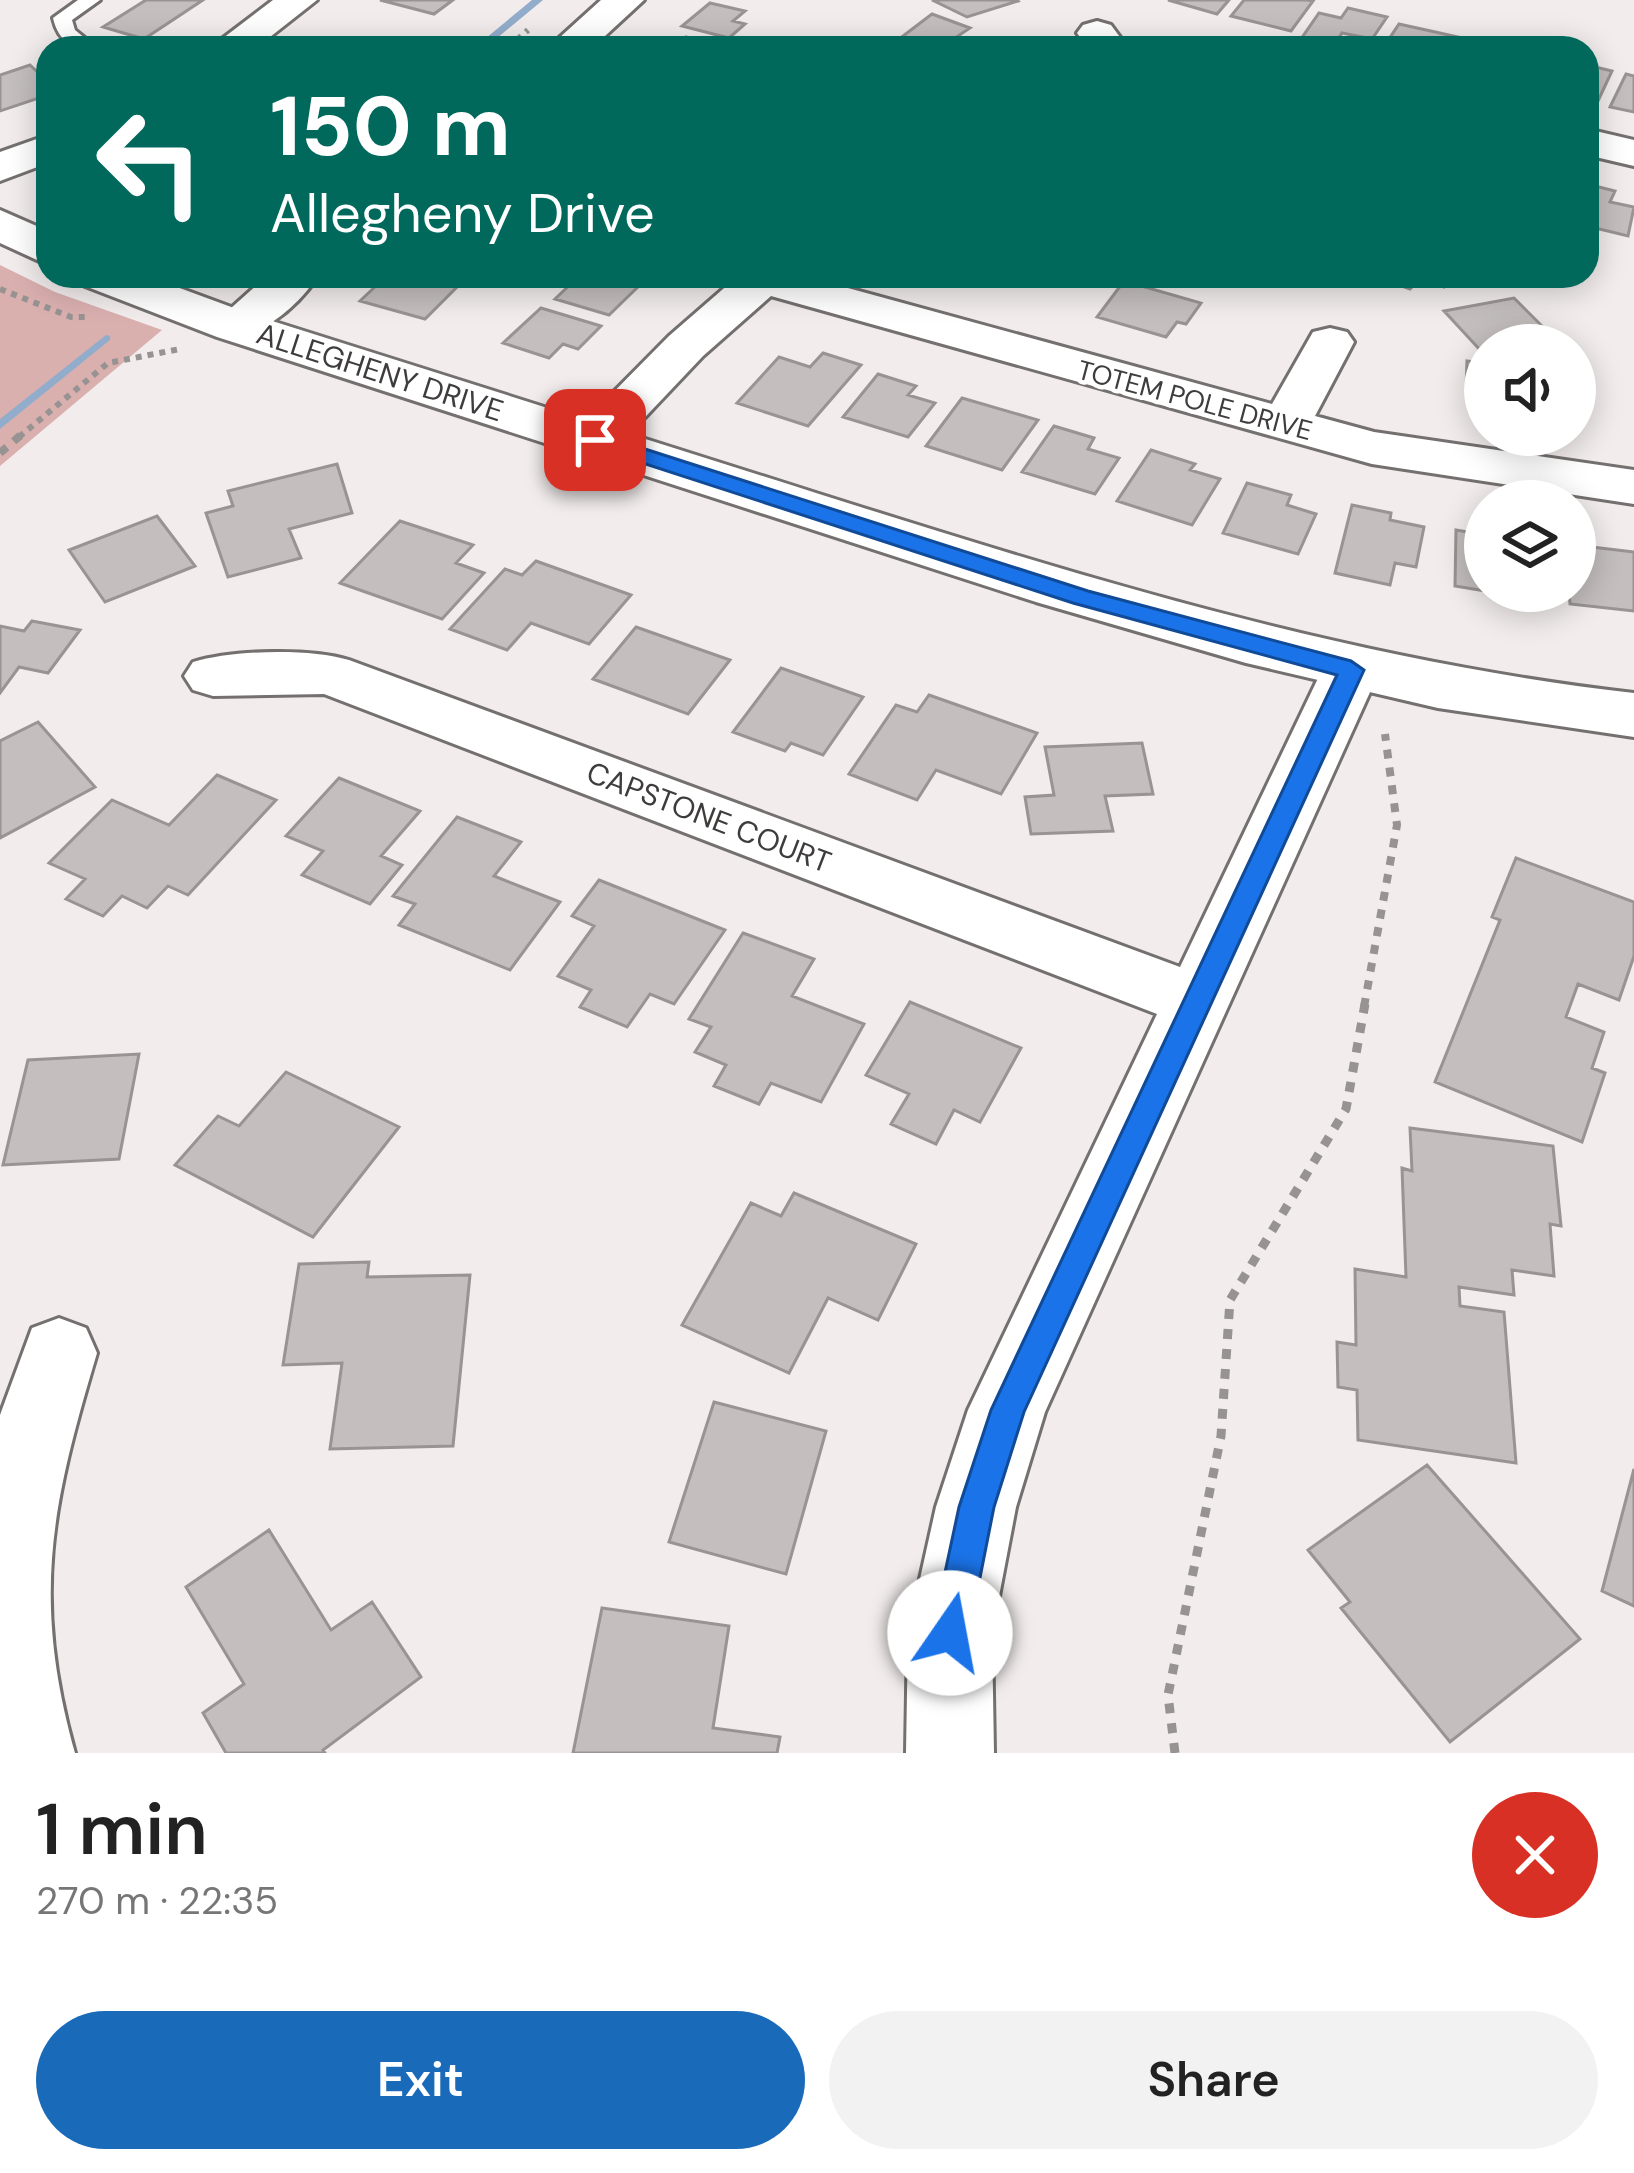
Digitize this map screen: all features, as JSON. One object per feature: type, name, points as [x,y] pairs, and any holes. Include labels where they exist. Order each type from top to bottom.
[{"type":"street","points":[[247,36],[298,0]]},
{"type":"street","points":[[582,36],[625,0]]},
{"type":"street","points":[[1599,145],[1634,153]]},
{"type":"street","points":[[0,168],[36,153]]},
{"type":"street","points":[[0,224],[36,244]]},
{"type":"street","name":"ALLEGHENY DRIVE","points":[[134,288],[236,326],[1082,598],[1430,687],[1634,715]]},
{"type":"street","points":[[236,326],[281,288]]},
{"type":"street","points":[[595,440],[686,346],[752,288]]},
{"type":"street","name":"TOTEM POLE DRIVE","points":[[802,288],[1285,426],[1473,466],[1634,487]]},
{"type":"street","points":[[1285,426],[1330,342]]},
{"type":"street","points":[[950,1753],[950,1633],[976,1507],[1007,1410],[1351,670]]},
{"type":"street","name":"CAPSTONE COURT","points":[[213,676],[329,674],[1198,1002]]},
{"type":"street","points":[[31,1753],[20,1717],[8,1606],[17,1496],[59,1353]]},
{"type":"lane","points":[[70,36],[62,18],[91,0]]},
{"type":"path","points":[[0,453],[107,363],[131,357],[162,358],[182,348],[163,338]]},
{"type":"path","points":[[1175,1753],[1168,1695],[1221,1436],[1230,1300],[1346,1109],[1397,825],[1385,734]]},
{"type":"shaded area","points":[[0,265],[36,283],[36,288],[162,330],[0,466]]},
{"type":"building","points":[[146,0],[203,0],[149,36],[103,27]]},
{"type":"building","points":[[380,0],[453,0],[434,14]]},
{"type":"building","points":[[932,0],[1017,0],[1018,1],[967,17]]},
{"type":"building","points":[[1168,0],[1229,0],[1217,14]]},
{"type":"building","points":[[1244,0],[1313,1],[1291,31],[1231,16]]},
{"type":"building","points":[[710,3],[745,11],[733,21],[745,24],[731,36],[682,26]]},
{"type":"building","points":[[1348,8],[1387,17],[1374,36],[1303,36],[1319,13],[1341,18]]},
{"type":"building","points":[[932,14],[970,28],[958,36],[903,36]]},
{"type":"building","points":[[1399,24],[1453,36],[1391,36]]},
{"type":"building","points":[[30,65],[36,71],[36,99],[0,111],[0,75]]},
{"type":"building","points":[[1599,68],[1612,71],[1599,99]]},
{"type":"building","points":[[1626,74],[1634,76],[1634,112],[1610,107]]},
{"type":"building","points":[[1599,187],[1615,191],[1610,202],[1634,207],[1628,236],[1599,229]]},
{"type":"building","points":[[374,288],[456,288],[425,319],[360,301]]},
{"type":"building","points":[[567,288],[637,288],[609,315],[555,299]]},
{"type":"building","points":[[1119,288],[1148,288],[1201,303],[1186,324],[1177,322],[1166,337],[1097,317]]},
{"type":"building","points":[[1514,298],[1540,324],[1464,324],[1464,333],[1444,311]]},
{"type":"building","points":[[541,308],[601,326],[578,349],[563,344],[549,358],[503,343]]},
{"type":"building","points":[[823,353],[861,365],[808,426],[737,403],[779,357],[810,367]]},
{"type":"building","points":[[878,374],[916,386],[908,395],[935,403],[908,437],[843,417]]},
{"type":"building","points":[[962,398],[1038,420],[1002,470],[926,446]]},
{"type":"building","points":[[1054,426],[1094,438],[1088,449],[1119,458],[1095,494],[1022,472]]},
{"type":"building","points":[[1151,450],[1195,464],[1190,470],[1220,479],[1192,525],[1117,501]]},
{"type":"building","points":[[337,464],[352,513],[289,529],[301,558],[228,577],[206,513],[233,506],[228,491]]},
{"type":"building","points":[[1247,483],[1291,495],[1287,505],[1316,514],[1298,554],[1223,533]]},
{"type":"building","points":[[1352,505],[1391,513],[1390,520],[1424,527],[1416,567],[1395,563],[1390,585],[1335,573]]},
{"type":"building","points":[[157,516],[195,566],[105,602],[69,550]]},
{"type":"building","points":[[400,521],[473,545],[456,563],[484,573],[442,619],[340,583]]},
{"type":"building","points":[[1456,530],[1464,531],[1464,588],[1455,586]]},
{"type":"building","points":[[1596,547],[1634,552],[1634,611],[1596,607]]},
{"type":"building","points":[[536,561],[631,595],[589,644],[531,623],[507,650],[450,629],[505,569],[522,575]]},
{"type":"building","points":[[32,621],[80,630],[48,673],[19,667],[0,693],[0,626],[24,631]]},
{"type":"building","points":[[636,627],[730,660],[688,714],[593,679]]},
{"type":"building","points":[[781,668],[863,697],[823,755],[791,743],[785,751],[733,732]]},
{"type":"building","points":[[929,695],[1037,733],[1001,794],[936,770],[917,800],[849,774],[896,705],[917,712]]},
{"type":"building","points":[[38,722],[95,787],[0,838],[0,741]]},
{"type":"building","points":[[1142,743],[1153,794],[1105,796],[1113,831],[1031,834],[1025,797],[1054,795],[1045,747]]},
{"type":"building","points":[[217,775],[276,800],[188,895],[168,886],[147,908],[122,896],[103,916],[66,899],[85,879],[49,863],[112,800],[169,825]]},
{"type":"building","points":[[339,778],[420,811],[381,856],[402,865],[370,904],[302,875],[323,851],[286,836]]},
{"type":"building","points":[[457,817],[521,842],[494,876],[560,902],[510,970],[399,925],[415,904],[393,896]]},
{"type":"building","points":[[1516,858],[1634,902],[1634,956],[1619,1000],[1578,984],[1566,1017],[1604,1032],[1592,1068],[1605,1073],[1582,1142],[1435,1082],[1500,920],[1492,917]]},
{"type":"building","points":[[599,880],[725,930],[674,1004],[650,994],[627,1027],[580,1007],[591,990],[558,976],[594,926],[572,916]]},
{"type":"building","points":[[743,933],[814,959],[792,996],[864,1024],[821,1102],[771,1083],[759,1104],[714,1086],[726,1065],[695,1052],[711,1027],[689,1019]]},
{"type":"building","points":[[910,1002],[1021,1048],[980,1122],[954,1110],[936,1144],[891,1124],[909,1094],[866,1075]]},
{"type":"building","points":[[139,1054],[119,1159],[3,1165],[28,1060]]},
{"type":"building","points":[[286,1072],[399,1127],[313,1237],[175,1165],[218,1116],[239,1126]]},
{"type":"building","points":[[1410,1128],[1553,1146],[1561,1226],[1550,1224],[1554,1276],[1512,1270],[1514,1295],[1459,1287],[1460,1306],[1504,1312],[1516,1463],[1358,1440],[1357,1390],[1338,1387],[1337,1342],[1356,1345],[1355,1269],[1406,1277],[1402,1168],[1412,1171]]},
{"type":"building","points":[[794,1193],[916,1244],[878,1320],[828,1298],[789,1373],[682,1325],[751,1203],[781,1216]]},
{"type":"building","points":[[369,1262],[367,1277],[470,1275],[453,1446],[330,1449],[342,1363],[283,1365],[299,1264]]},
{"type":"building","points":[[714,1402],[826,1431],[786,1574],[669,1542]]},
{"type":"building","points":[[1427,1465],[1580,1639],[1450,1742],[1341,1608],[1350,1602],[1308,1550]]},
{"type":"building","points":[[1634,1469],[1634,1606],[1602,1591]]},
{"type":"building","points":[[269,1530],[331,1630],[372,1602],[421,1677],[325,1753],[226,1753],[203,1713],[244,1684],[186,1587]]},
{"type":"building","points":[[602,1608],[729,1626],[713,1728],[780,1737],[777,1753],[573,1753]]},
{"type":"waterway","points":[[494,36],[538,0]]},
{"type":"waterway","points":[[0,425],[106,338]]},
{"type":"route","points":[[595,440],[1082,598],[1351,670],[1007,1410],[976,1507],[950,1633]]}]
